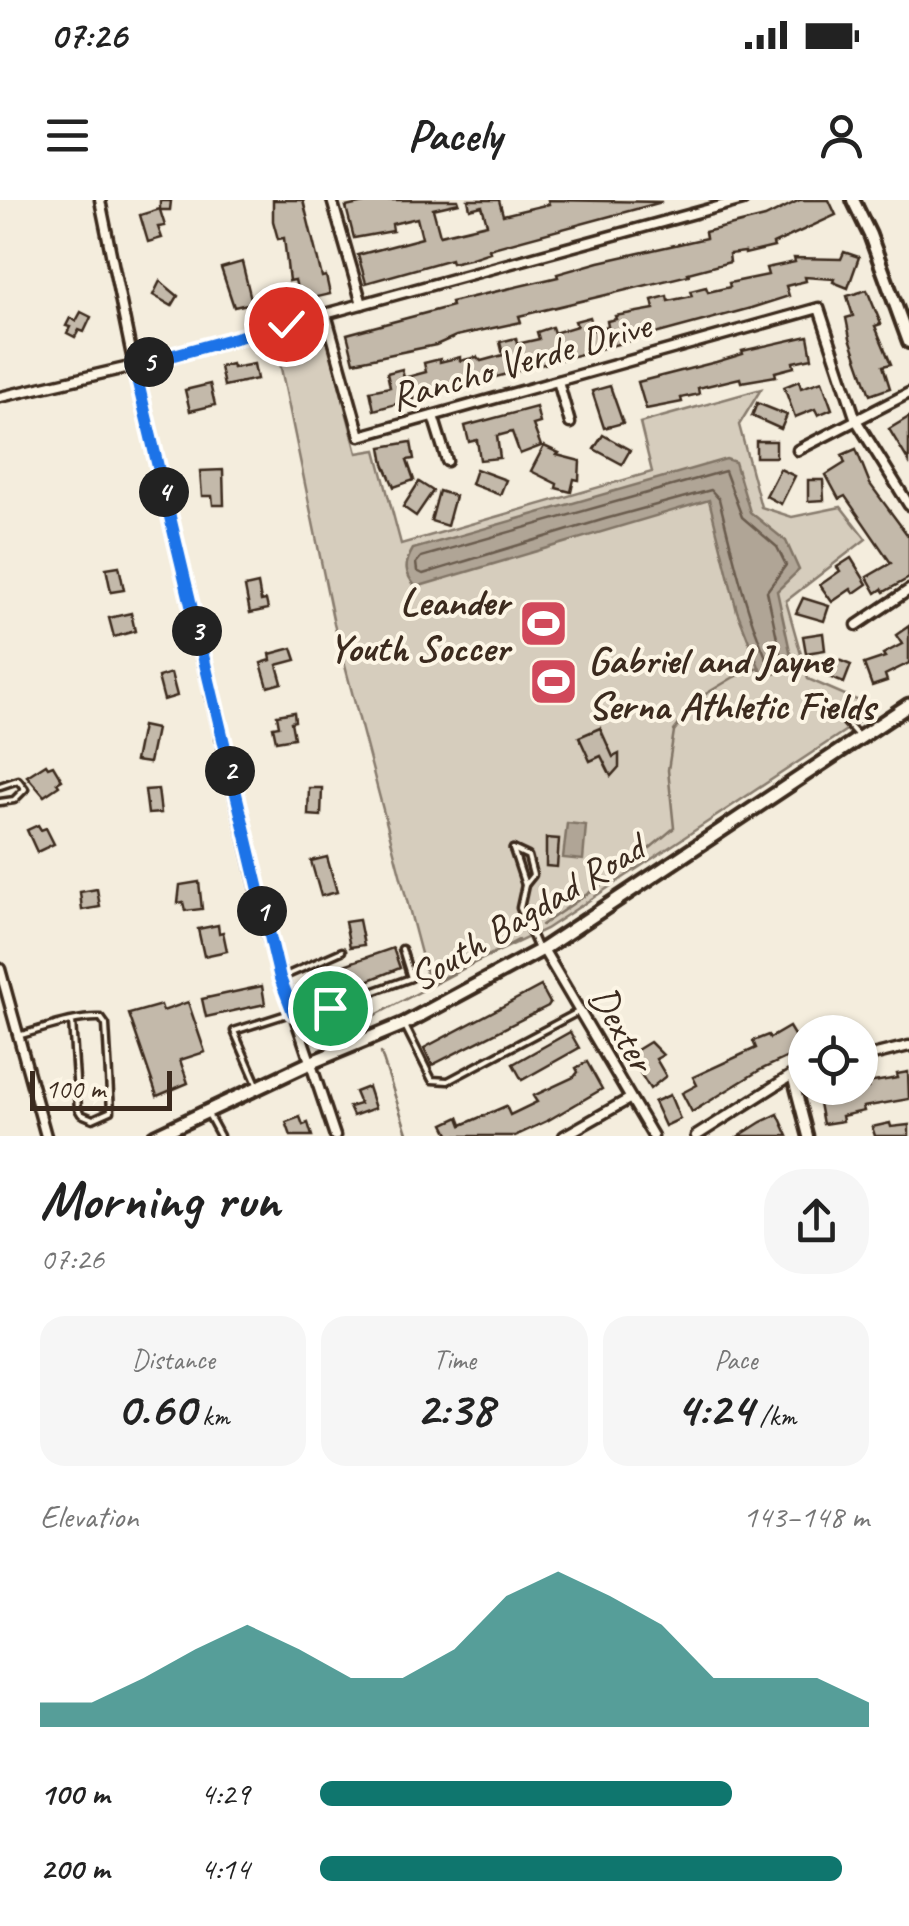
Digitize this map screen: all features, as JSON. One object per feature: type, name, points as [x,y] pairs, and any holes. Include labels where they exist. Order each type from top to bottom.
[{"type":"main road","name":"South Bagdad Road","points":[[156,1136],[312,1062],[404,1024],[542,950],[909,704]]},
{"type":"street","points":[[100,200],[134,366],[280,978],[336,1136]]},
{"type":"street","points":[[332,200],[362,304]]},
{"type":"street","points":[[0,397],[134,366],[743,200]]},
{"type":"street","points":[[853,200],[909,342]]},
{"type":"street","name":"Rancho Verde Drive","points":[[326,314],[360,436],[819,308],[856,420]]},
{"type":"street","points":[[558,381],[570,423]]},
{"type":"street","points":[[798,450],[909,393]]},
{"type":"street","points":[[434,416],[448,461]]},
{"type":"street","points":[[856,420],[909,504]]},
{"type":"street","points":[[857,625],[909,590]]},
{"type":"street","name":"Dexter","points":[[542,950],[653,1136]]},
{"type":"street","points":[[0,969],[46,1136]]},
{"type":"street","points":[[878,1054],[909,1046]]},
{"type":"street","points":[[696,1136],[788,1078]]},
{"type":"street","points":[[564,1136],[629,1099]]},
{"type":"street","points":[[800,1105],[808,1136]]},
{"type":"lane","points":[[835,710],[860,737]]},
{"type":"lane","points":[[0,786],[18,780],[26,789],[19,797],[0,802]]},
{"type":"lane","points":[[526,886],[513,849],[528,856],[533,875],[520,908],[542,950]]},
{"type":"lane","points":[[260,1088],[248,1070],[234,1031],[309,1007],[330,1008],[411,978],[402,949]]},
{"type":"lane","points":[[280,978],[342,951]]},
{"type":"lane","points":[[404,1024],[432,1080],[448,1081],[579,1011]]},
{"type":"lane","points":[[17,1036],[72,1022],[101,1018],[106,1024],[111,1111],[94,1119],[78,1109],[72,1022]]},
{"type":"lane","points":[[207,1112],[220,1136]]},
{"type":"shaded area","points":[[322,327],[357,453],[376,450],[401,544],[652,472],[640,423],[761,389],[739,425],[761,507],[792,517],[841,507],[866,539],[786,601],[808,679],[866,704],[872,713],[546,929],[429,984],[334,624],[275,339]]},
{"type":"water","points":[[726,459],[735,462],[750,512],[786,541],[799,570],[777,591],[793,665],[789,670],[766,676],[761,672],[737,611],[709,500],[416,587],[407,573],[413,549]]},
{"type":"water","points":[[567,823],[586,825],[583,860],[563,858]]},
{"type":"building","points":[[273,200],[303,200],[330,294],[300,301],[295,280],[289,281],[284,238],[278,239],[273,221]]},
{"type":"building","points":[[377,200],[458,200],[459,203],[433,209],[440,235],[487,224],[482,206],[470,209],[468,200],[499,200],[503,215],[549,204],[548,200],[662,202],[489,249],[490,252],[469,259],[452,263],[451,259],[366,283],[358,255],[422,238],[417,218],[392,224],[393,231],[354,238],[346,207]]},
{"type":"building","points":[[800,200],[829,200],[836,215],[773,244],[774,247],[729,254],[730,262],[689,275],[519,316],[521,322],[456,336],[436,345],[354,362],[347,334],[452,306],[451,302],[558,277],[557,274],[599,262],[706,238],[705,232],[765,217]]},
{"type":"building","points":[[160,201],[171,201],[170,210],[160,210],[165,226],[158,227],[162,238],[148,242],[140,215],[160,209]]},
{"type":"building","points":[[844,252],[859,257],[848,288],[833,282],[834,279],[805,277],[806,281],[786,286],[789,296],[751,308],[374,410],[370,391],[390,387],[387,373],[402,369],[404,378],[426,372],[424,363],[440,359],[460,357],[460,361],[477,357],[481,361],[503,355],[500,342],[516,338],[517,344],[539,339],[537,332],[552,327],[554,333],[590,317],[594,330],[608,326],[607,321],[616,319],[615,316],[654,309],[652,300],[692,296],[690,291],[706,287],[708,292],[730,287],[729,283],[768,275],[766,268],[795,262],[794,258],[841,259]]},
{"type":"building","points":[[242,262],[252,303],[234,307],[221,268]]},
{"type":"building","points":[[160,281],[178,296],[172,306],[153,295]]},
{"type":"building","points":[[867,290],[881,324],[875,326],[891,364],[883,366],[890,388],[870,395],[846,318],[853,316],[847,296]]},
{"type":"building","points":[[81,312],[91,317],[84,332],[79,330],[75,337],[67,333],[70,327],[66,326],[70,318],[76,321]]},
{"type":"building","points":[[808,336],[812,358],[793,362],[794,367],[775,372],[776,376],[741,382],[740,378],[698,388],[699,394],[681,398],[682,402],[646,409],[638,382]]},
{"type":"building","points":[[232,364],[233,368],[254,364],[257,379],[224,386],[220,367]]},
{"type":"building","points":[[799,381],[801,388],[822,381],[832,409],[818,415],[815,409],[795,417],[784,387]]},
{"type":"building","points":[[210,384],[215,405],[190,411],[185,390]]},
{"type":"building","points":[[610,386],[623,423],[604,428],[592,391]]},
{"type":"building","points":[[757,403],[787,415],[781,429],[752,416]]},
{"type":"building","points":[[536,407],[540,423],[533,425],[541,446],[520,454],[512,432],[497,436],[500,458],[480,460],[477,440],[469,442],[465,426]]},
{"type":"building","points":[[909,417],[909,462],[889,429]]},
{"type":"building","points":[[603,435],[630,450],[622,464],[594,449]]},
{"type":"building","points":[[756,441],[776,441],[776,457],[756,457]]},
{"type":"building","points":[[411,442],[414,459],[407,460],[414,480],[394,487],[381,447]]},
{"type":"building","points":[[544,446],[557,455],[580,461],[579,480],[574,479],[571,492],[556,488],[557,484],[531,471]]},
{"type":"building","points":[[856,449],[870,484],[909,537],[909,578],[884,592],[882,589],[876,593],[867,577],[891,563],[845,496],[839,499],[826,475],[845,463],[842,455]]},
{"type":"building","points":[[476,469],[506,480],[500,495],[471,484]]},
{"type":"building","points":[[780,469],[795,476],[781,504],[766,496]]},
{"type":"building","points":[[223,470],[224,505],[213,505],[212,496],[202,496],[200,471]]},
{"type":"building","points":[[808,480],[823,480],[824,500],[808,501]]},
{"type":"building","points":[[419,482],[433,491],[416,516],[403,507]]},
{"type":"building","points":[[439,491],[455,496],[447,526],[431,521]]},
{"type":"building","points":[[851,558],[867,584],[832,602],[820,585]]},
{"type":"building","points":[[119,566],[124,590],[111,592],[106,568]]},
{"type":"building","points":[[258,584],[261,601],[266,600],[268,609],[250,613],[245,587]]},
{"type":"building","points":[[803,598],[829,606],[824,621],[796,613]]},
{"type":"building","points":[[131,613],[135,631],[114,637],[109,618]]},
{"type":"building","points":[[909,626],[909,663],[885,675],[887,681],[872,686],[864,664],[885,657],[883,654],[902,644],[896,635]]},
{"type":"building","points":[[823,633],[825,650],[806,653],[803,636]]},
{"type":"building","points":[[292,648],[296,660],[277,665],[282,683],[268,687],[261,663],[271,660],[270,654]]},
{"type":"building","points":[[836,659],[851,665],[844,683],[829,677]]},
{"type":"building","points":[[171,673],[177,696],[164,700],[158,677]]},
{"type":"building","points":[[294,712],[294,738],[276,741],[273,727],[279,726],[277,715]]},
{"type":"building","points":[[142,726],[156,729],[149,763],[135,761]]},
{"type":"building","points":[[600,728],[613,757],[619,754],[619,767],[611,776],[601,756],[590,761],[579,737]]},
{"type":"building","points":[[46,764],[53,765],[62,780],[44,796],[27,776]]},
{"type":"building","points":[[309,788],[322,788],[321,816],[308,815]]},
{"type":"building","points":[[158,789],[161,813],[148,814],[145,790]]},
{"type":"building","points":[[38,825],[41,830],[46,828],[54,844],[37,852],[27,830]]},
{"type":"building","points":[[546,838],[559,839],[557,867],[546,866]]},
{"type":"building","points":[[327,857],[337,892],[321,896],[311,861]]},
{"type":"building","points":[[199,882],[202,909],[185,911],[183,902],[178,903],[180,885]]},
{"type":"building","points":[[97,889],[100,907],[82,910],[80,892]]},
{"type":"building","points":[[359,920],[364,945],[350,947],[345,922]]},
{"type":"building","points":[[218,925],[227,951],[204,956],[198,929]]},
{"type":"building","points":[[393,948],[400,968],[352,987],[351,984],[321,994],[315,975]]},
{"type":"building","points":[[262,986],[265,1004],[206,1017],[202,999]]},
{"type":"building","points":[[541,986],[548,1006],[432,1065],[424,1048]]},
{"type":"building","points":[[188,1002],[205,1052],[180,1060],[188,1083],[157,1096],[129,1014],[161,1005],[163,1011]]},
{"type":"building","points":[[788,1028],[788,1057],[692,1112],[682,1093],[697,1085],[693,1077],[756,1048],[753,1041],[768,1035],[770,1038]]},
{"type":"building","points":[[570,1032],[579,1048],[522,1080],[513,1064]]},
{"type":"building","points":[[650,1042],[663,1055],[656,1059],[666,1076],[650,1089],[629,1055]]},
{"type":"building","points":[[587,1062],[602,1089],[515,1136],[450,1136],[444,1124],[459,1117],[462,1125],[506,1106],[510,1115],[537,1102],[533,1096],[574,1077],[576,1068]]},
{"type":"building","points":[[908,1072],[909,1099],[878,1104],[878,1081],[898,1078],[897,1074]]},
{"type":"building","points":[[368,1087],[375,1108],[353,1116],[349,1107],[360,1104],[355,1092]]},
{"type":"building","points":[[670,1095],[680,1119],[665,1126],[654,1102]]},
{"type":"building","points":[[819,1105],[874,1105],[842,1116],[843,1121],[823,1124]]},
{"type":"building","points":[[778,1114],[788,1136],[739,1136],[761,1122]]},
{"type":"building","points":[[300,1117],[303,1125],[308,1123],[312,1136],[291,1136],[286,1122]]},
{"type":"building","points":[[890,1123],[891,1127],[909,1125],[909,1136],[875,1136],[872,1127]]},
{"type":"waterway","points":[[542,925],[631,864],[674,828],[668,770],[674,731],[699,698],[734,677],[759,668]]},
{"type":"waterway","points":[[370,1018],[518,940]]},
{"type":"waterway","points":[[381,1053],[408,1136]]},
{"type":"place","name":"Leander Youth Soccer","points":[[544,624]]},
{"type":"place","name":"Gabriel and Jayne Serna Athletic Fields","points":[[553,682]]},
{"type":"route","points":[[286,324],[134,366],[280,978],[293,1012],[309,1007],[330,1008]]}]
